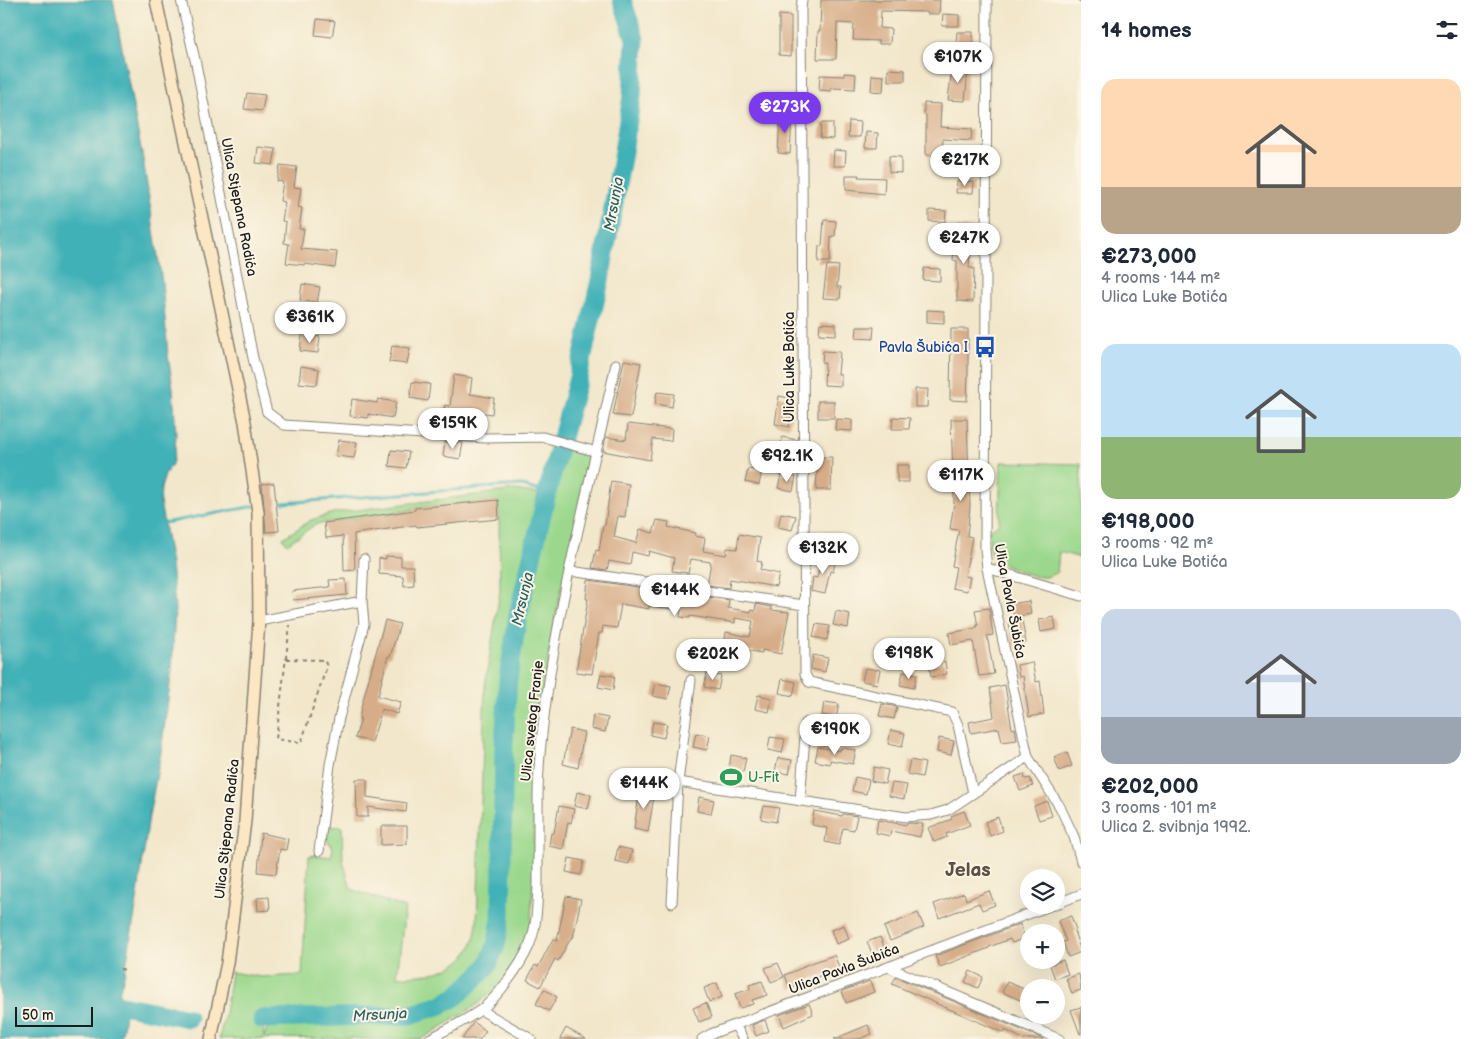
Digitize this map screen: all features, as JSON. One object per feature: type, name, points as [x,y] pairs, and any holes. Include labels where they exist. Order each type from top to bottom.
[{"type":"main road","name":"Ulica Stjepana Radića","points":[[156,0],[245,422],[258,512],[259,621],[245,820],[227,963],[211,1039]]},
{"type":"street","name":"Ulica Stjepana Radića","points":[[181,0],[196,64],[253,358],[267,412],[284,425],[485,438],[543,437],[597,452]]},
{"type":"street","name":"Ulica Luke Botića","points":[[802,0],[805,674],[809,682],[943,708],[952,712],[958,725],[973,793]]},
{"type":"street","name":"Ulica Pavla Šubića","points":[[987,0],[984,528],[987,568],[1028,756],[1060,808],[1074,837],[1081,861]]},
{"type":"street","name":"Ulica svetog Franje","points":[[429,1039],[481,1010],[505,984],[522,959],[530,945],[534,931],[537,908],[540,752],[554,648],[616,364]]},
{"type":"street","points":[[319,851],[330,765],[339,718],[364,624],[362,600],[364,559]]},
{"type":"street","points":[[987,568],[1081,596]]},
{"type":"street","points":[[570,571],[804,605]]},
{"type":"street","points":[[259,621],[362,600]]},
{"type":"street","points":[[672,902],[678,782],[691,680]]},
{"type":"street","points":[[800,800],[806,723]]},
{"type":"street","points":[[678,782],[906,817],[931,815],[948,810],[1028,756]]},
{"type":"street","points":[[1065,900],[1081,894]]},
{"type":"street","name":"Ulica Pavla Šubića","points":[[702,1039],[1028,914]]},
{"type":"street","points":[[888,967],[1059,1039]]},
{"type":"street","points":[[481,1010],[531,1039]]},
{"type":"street","points":[[735,1025],[742,1039]]},
{"type":"path","points":[[1078,0],[1081,3]]},
{"type":"path","points":[[286,659],[324,660],[327,666],[301,743],[276,739],[291,615]]},
{"type":"path","points":[[120,969],[128,970]]},
{"type":"green space","points":[[566,449],[584,454],[589,464],[555,620],[544,683],[537,740],[531,923],[528,938],[521,953],[497,988],[477,1005],[422,1039],[219,1039],[231,972],[261,977],[302,975],[309,856],[331,857],[333,848],[325,837],[326,826],[342,827],[343,861],[351,889],[405,908],[397,977],[450,968],[466,955],[472,945],[477,922],[485,686],[500,591],[498,501],[415,508],[406,511],[316,524],[287,544],[283,538],[311,520],[333,513],[515,490],[540,494],[505,648],[499,707],[495,905],[490,941],[486,953],[476,969],[461,984],[426,1004],[395,1010],[339,1012],[262,1011],[264,1037],[268,1026],[392,1024],[425,1018],[443,1012],[459,1003],[485,979],[502,946],[508,926],[514,686],[525,619]]},
{"type":"green space","points":[[1001,462],[1081,464],[1081,558],[1059,552],[1057,573],[1041,577],[1008,566],[995,558],[989,545],[989,530],[999,524]]},
{"type":"water","points":[[0,0],[113,0],[143,159],[162,282],[176,434],[172,464],[165,475],[161,488],[160,502],[171,564],[175,608],[172,670],[137,901],[125,972],[119,993],[126,1005],[120,1039],[0,1039]]},
{"type":"building","points":[[821,0],[940,0],[939,14],[881,11],[880,28],[891,29],[890,44],[879,44],[879,41],[853,40],[854,24],[837,23],[836,59],[817,59]]},
{"type":"building","points":[[943,14],[959,15],[959,26],[942,26]]},
{"type":"building","points":[[779,15],[791,16],[791,56],[779,55]]},
{"type":"building","points":[[317,19],[335,21],[332,37],[315,35]]},
{"type":"building","points":[[957,32],[973,32],[973,44],[956,43]]},
{"type":"building","points":[[940,47],[952,47],[951,63],[939,62]]},
{"type":"building","points":[[952,68],[968,68],[965,101],[948,100]]},
{"type":"building","points":[[888,69],[905,70],[905,81],[888,81]]},
{"type":"building","points":[[844,73],[856,74],[855,89],[831,88],[831,91],[819,90],[820,75],[844,76]]},
{"type":"building","points":[[872,75],[884,76],[883,92],[871,91]]},
{"type":"building","points":[[247,93],[265,95],[262,111],[244,109]]},
{"type":"building","points":[[776,96],[788,97],[787,112],[775,112]]},
{"type":"building","points":[[924,103],[941,104],[940,127],[972,129],[971,141],[943,139],[942,156],[926,155],[926,115],[924,114]]},
{"type":"building","points":[[780,115],[792,116],[790,154],[778,153]]},
{"type":"building","points":[[849,121],[861,122],[860,137],[848,137]]},
{"type":"building","points":[[821,123],[833,123],[833,139],[820,138]]},
{"type":"building","points":[[866,132],[878,133],[877,148],[865,148]]},
{"type":"building","points":[[258,147],[276,149],[273,165],[256,163]]},
{"type":"building","points":[[834,150],[846,151],[845,166],[833,166]]},
{"type":"building","points":[[889,156],[901,157],[901,173],[889,172]]},
{"type":"building","points":[[280,165],[297,167],[294,187],[301,188],[298,207],[302,208],[299,229],[304,229],[301,249],[337,252],[335,268],[286,263],[289,244],[284,243],[286,222],[282,221],[285,202],[280,201],[283,182],[277,181]]},
{"type":"building","points":[[846,175],[885,178],[884,194],[846,190]]},
{"type":"building","points":[[957,181],[974,182],[973,193],[956,193]]},
{"type":"building","points":[[929,210],[946,211],[945,222],[929,221]]},
{"type":"building","points":[[824,220],[836,221],[835,236],[831,236],[830,262],[818,262],[819,246],[822,246]]},
{"type":"building","points":[[957,227],[973,228],[969,268],[974,268],[973,302],[957,301],[957,261],[953,260],[954,249],[956,249]]},
{"type":"building","points":[[827,265],[839,266],[837,287],[841,287],[840,299],[823,298]]},
{"type":"building","points":[[924,268],[940,269],[940,281],[923,280]]},
{"type":"building","points":[[302,284],[320,287],[317,303],[300,300]]},
{"type":"building","points":[[927,310],[944,311],[944,323],[927,322]]},
{"type":"building","points":[[820,323],[836,324],[836,335],[819,334]]},
{"type":"building","points":[[857,327],[874,327],[873,339],[856,338]]},
{"type":"building","points":[[951,329],[968,329],[967,401],[950,400]]},
{"type":"building","points":[[302,334],[320,337],[318,353],[300,351]]},
{"type":"building","points":[[392,346],[410,348],[407,364],[389,362]]},
{"type":"building","points":[[823,351],[840,352],[838,374],[841,374],[841,386],[824,385],[825,363],[822,363]]},
{"type":"building","points":[[624,360],[641,363],[631,417],[613,415]]},
{"type":"building","points":[[301,366],[319,369],[317,385],[299,383]]},
{"type":"building","points":[[454,375],[472,378],[470,394],[494,398],[492,414],[462,410],[460,424],[442,421],[445,405],[450,406]]},
{"type":"building","points":[[412,382],[430,384],[428,401],[410,398]]},
{"type":"building","points":[[915,389],[928,389],[927,407],[915,407]]},
{"type":"building","points":[[657,392],[674,394],[672,407],[655,404]]},
{"type":"building","points":[[779,396],[794,399],[789,427],[775,424]]},
{"type":"building","points":[[352,399],[377,403],[378,399],[396,402],[393,418],[368,414],[368,418],[350,416]]},
{"type":"building","points":[[818,401],[834,401],[834,418],[818,418]]},
{"type":"building","points":[[893,417],[910,418],[909,429],[892,429]]},
{"type":"building","points":[[836,419],[852,420],[852,431],[835,430]]},
{"type":"building","points":[[951,419],[967,419],[970,506],[967,536],[972,537],[965,576],[970,577],[967,591],[952,588],[956,567],[952,566],[959,530],[950,529],[954,503]]},
{"type":"building","points":[[628,424],[672,429],[671,441],[653,439],[650,460],[603,451],[606,437],[626,440]]},
{"type":"building","points":[[782,437],[797,440],[794,454],[780,451]]},
{"type":"building","points":[[339,440],[357,442],[354,458],[336,456]]},
{"type":"building","points":[[445,442],[463,443],[460,459],[443,456]]},
{"type":"building","points":[[391,450],[409,452],[406,468],[389,466]]},
{"type":"building","points":[[818,457],[832,457],[831,490],[816,490]]},
{"type":"building","points":[[897,465],[909,465],[909,482],[897,482]]},
{"type":"building","points":[[748,469],[762,471],[759,485],[745,482]]},
{"type":"building","points":[[781,475],[796,477],[793,491],[778,488]]},
{"type":"building","points":[[611,481],[629,484],[625,517],[618,516],[614,537],[636,543],[640,529],[653,533],[657,520],[669,522],[668,527],[696,533],[695,536],[705,538],[703,551],[726,555],[727,548],[737,549],[739,534],[760,538],[757,561],[762,562],[760,570],[779,574],[776,587],[730,579],[729,588],[707,585],[711,562],[691,559],[688,573],[672,571],[674,558],[649,551],[648,556],[632,552],[630,565],[609,561],[607,570],[592,568],[596,550],[599,551],[603,525],[605,525]]},
{"type":"building","points":[[274,483],[279,531],[266,532],[262,484]]},
{"type":"building","points":[[498,500],[499,519],[417,527],[416,525],[354,534],[355,570],[344,571],[343,536],[326,538],[324,523],[415,510],[415,508]]},
{"type":"building","points":[[781,513],[796,516],[792,530],[778,527]]},
{"type":"building","points":[[835,536],[850,538],[847,552],[833,549]]},
{"type":"building","points":[[822,555],[836,558],[833,572],[830,571],[825,594],[811,591],[813,577],[817,578]]},
{"type":"building","points":[[386,556],[401,557],[401,566],[413,566],[414,585],[404,586],[403,576],[379,574],[379,558],[386,559]]},
{"type":"building","points":[[346,579],[347,595],[293,600],[292,591],[330,587],[329,580]]},
{"type":"building","points":[[588,580],[729,600],[728,608],[751,612],[751,610],[755,611],[756,604],[772,607],[771,610],[789,612],[781,654],[762,650],[762,653],[724,646],[726,632],[750,637],[753,621],[735,618],[735,623],[690,616],[690,618],[680,617],[681,610],[649,606],[649,609],[621,604],[617,628],[603,626],[602,633],[599,633],[592,674],[576,672],[588,599],[586,599]]},
{"type":"building","points":[[1029,601],[1031,614],[1014,617],[1011,604]]},
{"type":"building","points":[[989,608],[993,635],[987,636],[994,674],[979,676],[973,641],[951,645],[949,633],[977,628],[975,610]]},
{"type":"building","points":[[836,611],[850,614],[848,628],[833,625]]},
{"type":"building","points":[[1054,617],[1056,629],[1041,632],[1039,620]]},
{"type":"building","points":[[385,620],[400,624],[390,657],[388,656],[378,696],[401,702],[397,714],[382,709],[372,742],[355,738],[361,719],[359,719],[362,704]]},
{"type":"building","points":[[1022,620],[1026,643],[1013,645],[1009,622]]},
{"type":"building","points":[[816,624],[830,626],[827,640],[813,637]]},
{"type":"building","points":[[813,655],[828,658],[825,672],[811,669]]},
{"type":"building","points":[[945,662],[947,674],[931,677],[929,665]]},
{"type":"building","points":[[1032,662],[1036,682],[1040,681],[1044,714],[1029,717],[1023,676],[1019,677],[1017,665]]},
{"type":"building","points":[[865,668],[880,670],[877,684],[862,681]]},
{"type":"building","points":[[903,672],[917,674],[914,688],[900,685]]},
{"type":"building","points":[[707,673],[721,676],[718,690],[704,687]]},
{"type":"building","points":[[601,674],[615,676],[613,690],[598,687]]},
{"type":"building","points":[[782,679],[796,682],[793,696],[779,693]]},
{"type":"building","points":[[656,683],[671,686],[668,699],[653,696]]},
{"type":"building","points":[[1005,685],[1012,729],[1015,728],[1017,740],[1002,742],[999,728],[971,733],[969,722],[994,717],[990,688]]},
{"type":"building","points":[[758,695],[772,698],[769,712],[755,709]]},
{"type":"building","points":[[824,702],[839,704],[836,718],[822,715]]},
{"type":"building","points":[[882,704],[897,707],[894,719],[879,716]]},
{"type":"building","points":[[593,715],[608,718],[605,732],[591,729]]},
{"type":"building","points":[[653,722],[667,724],[664,738],[650,735]]},
{"type":"building","points":[[570,729],[584,732],[578,768],[563,764]]},
{"type":"building","points":[[891,730],[905,733],[902,747],[888,744]]},
{"type":"building","points":[[696,733],[710,736],[707,750],[693,747]]},
{"type":"building","points":[[770,737],[785,739],[782,753],[768,750]]},
{"type":"building","points":[[939,738],[954,741],[951,755],[937,752]]},
{"type":"building","points":[[818,747],[840,751],[841,748],[856,750],[853,764],[830,760],[830,764],[815,761]]},
{"type":"building","points":[[1067,752],[1072,766],[1059,771],[1054,757]]},
{"type":"building","points":[[731,755],[746,758],[743,772],[729,769]]},
{"type":"building","points":[[778,758],[792,760],[789,774],[775,771]]},
{"type":"building","points":[[910,760],[925,763],[922,777],[907,774]]},
{"type":"building","points":[[874,767],[888,770],[885,784],[871,781]]},
{"type":"building","points":[[1024,774],[1025,779],[1030,778],[1033,786],[1020,791],[1015,777]]},
{"type":"building","points":[[855,777],[869,780],[866,794],[852,791]]},
{"type":"building","points":[[356,779],[367,779],[367,797],[407,803],[406,812],[368,807],[368,817],[357,817]]},
{"type":"building","points":[[892,783],[907,785],[904,799],[889,796]]},
{"type":"building","points":[[640,788],[655,791],[648,832],[634,829]]},
{"type":"building","points":[[577,792],[591,795],[588,809],[574,806]]},
{"type":"building","points":[[699,797],[714,800],[711,814],[697,811]]},
{"type":"building","points":[[1047,801],[1052,816],[1039,820],[1034,806]]},
{"type":"building","points":[[559,806],[574,809],[571,823],[568,822],[563,849],[549,846],[551,833],[554,833]]},
{"type":"building","points":[[764,806],[779,808],[776,822],[761,819]]},
{"type":"building","points":[[814,811],[842,816],[843,814],[857,816],[854,830],[843,828],[839,845],[825,842],[827,828],[812,825]]},
{"type":"building","points":[[964,811],[970,825],[946,834],[947,837],[934,842],[928,828],[952,819],[951,816]]},
{"type":"building","points":[[998,817],[1003,831],[990,836],[985,822]]},
{"type":"building","points":[[878,820],[907,825],[908,823],[923,824],[920,837],[891,831],[890,836],[876,833]]},
{"type":"building","points":[[381,826],[407,826],[407,844],[381,845]]},
{"type":"building","points":[[261,833],[288,839],[286,850],[280,849],[276,874],[258,872]]},
{"type":"building","points":[[618,847],[632,850],[629,864],[615,861]]},
{"type":"building","points":[[569,858],[584,861],[581,875],[566,872]]},
{"type":"building","points":[[989,891],[995,905],[982,910],[979,903],[939,918],[934,904],[964,893],[966,900]]},
{"type":"building","points":[[566,896],[581,899],[573,938],[571,938],[558,961],[555,959],[540,987],[527,980],[535,965],[538,967],[553,939],[557,941]]},
{"type":"building","points":[[269,897],[270,910],[258,911],[257,898]]},
{"type":"building","points":[[918,913],[924,927],[890,941],[884,927]]},
{"type":"building","points":[[1071,916],[1081,952],[1068,957],[1065,948],[1065,924],[1059,924],[1058,921]]},
{"type":"building","points":[[1020,924],[1020,940],[1012,943],[1010,939],[940,967],[935,956]]},
{"type":"building","points":[[844,925],[849,939],[836,944],[831,930]]},
{"type":"building","points":[[880,937],[886,951],[873,956],[867,942]]},
{"type":"building","points":[[834,955],[840,969],[802,982],[803,984],[790,989],[785,975],[803,966]]},
{"type":"building","points":[[778,963],[784,977],[771,982],[765,968]]},
{"type":"building","points":[[1065,966],[1068,974],[1055,979],[1051,969],[1065,969]]},
{"type":"building","points":[[970,971],[983,977],[978,988],[965,982]]},
{"type":"building","points":[[1079,974],[1081,990],[1072,993],[1066,979]]},
{"type":"building","points":[[896,977],[1043,1039],[1023,1039],[1005,1030],[1004,1033],[892,984]]},
{"type":"building","points":[[762,981],[767,995],[752,1000],[753,1004],[740,1008],[735,994],[750,989],[749,985]]},
{"type":"building","points":[[870,981],[874,992],[846,1003],[842,991]]},
{"type":"building","points":[[1007,982],[1020,987],[1020,1000],[1002,992]]},
{"type":"building","points":[[717,983],[722,997],[709,1002],[704,988]]},
{"type":"building","points":[[544,989],[557,997],[549,1011],[536,1004]]},
{"type":"building","points":[[706,1003],[712,1017],[699,1022],[693,1008]]},
{"type":"building","points":[[809,1004],[813,1014],[784,1027],[779,1015]]},
{"type":"building","points":[[1081,1007],[1081,1034],[1080,1034],[1071,1010]]},
{"type":"building","points":[[765,1020],[769,1031],[756,1036],[752,1025]]},
{"type":"building","points":[[474,1022],[486,1031],[480,1039],[462,1039]]},
{"type":"building","points":[[868,1025],[872,1034],[859,1039],[834,1039]]},
{"type":"building","points":[[566,1028],[586,1039],[560,1039]]},
{"type":"waterway","name":"Mrsunja","points":[[262,1019],[410,1015],[441,1005],[457,996],[487,967],[496,945],[501,919],[504,744],[508,679],[518,615],[547,493],[577,382],[600,280],[622,158],[632,96],[635,39],[622,0]]},
{"type":"waterway","points":[[283,503],[519,485],[547,493]]},
{"type":"waterway","points":[[164,523],[255,506]]},
{"type":"waterway","name":"Mrsunja","points":[[101,1001],[188,1018]]},
{"type":"place","name":"Pavla Šubića I","points":[[985,347]]},
{"type":"place","name":"U-Fit","points":[[731,777]]},
{"type":"district","name":"Jelas","points":[[968,870]]}]
